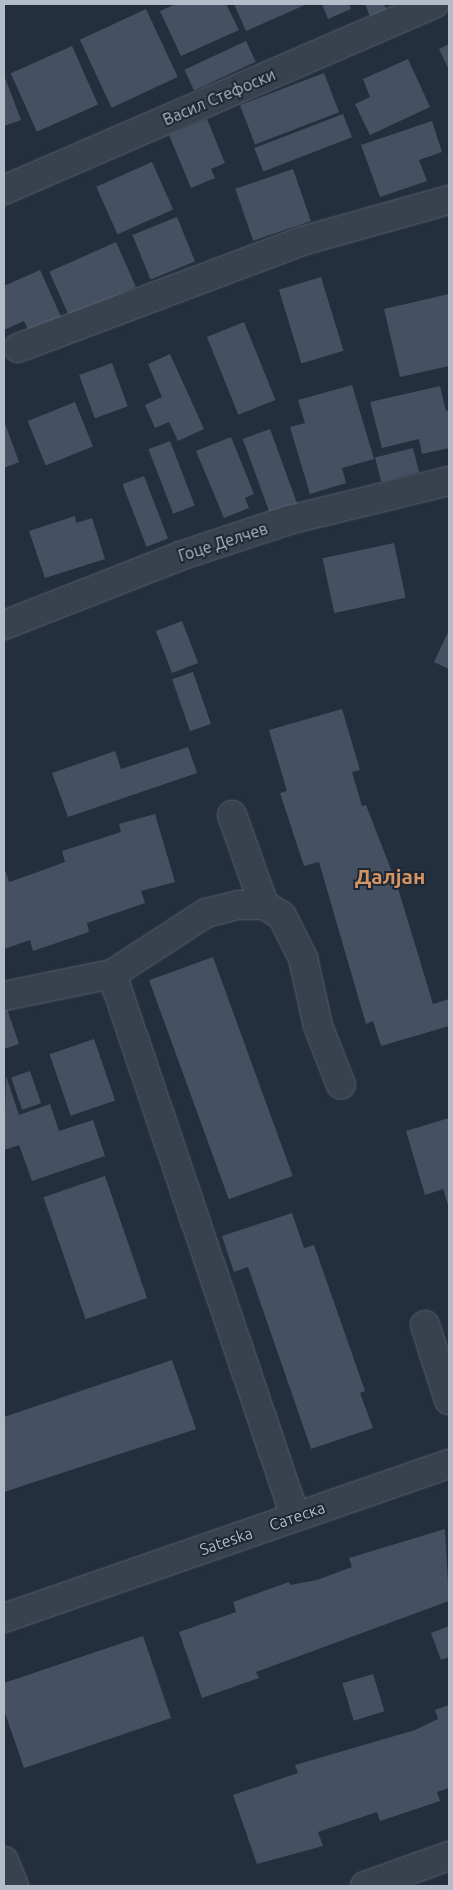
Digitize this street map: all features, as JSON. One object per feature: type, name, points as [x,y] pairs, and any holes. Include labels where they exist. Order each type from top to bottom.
[{"type":"street","name":"Васил Стефоски","points":[[4,190],[434,4]]},
{"type":"street","points":[[18,348],[302,241],[449,200]]},
{"type":"street","name":"Гоце Делчев","points":[[4,625],[180,556],[289,520],[449,481]]},
{"type":"street","points":[[232,815],[264,905]]},
{"type":"street","points":[[4,996],[112,974],[206,913],[238,905],[264,905],[282,916],[303,958],[318,1026],[342,1085]]},
{"type":"street","points":[[112,974],[295,1516]]},
{"type":"street","points":[[425,1325],[449,1400]]},
{"type":"street","name":"Сатеска","points":[[4,1618],[449,1464]]},
{"type":"street","name":"Sateska","points":[[4,1618],[449,1464]]},
{"type":"street","points":[[365,1886],[449,1856]]},
{"type":"street","points":[[4,1861],[14,1886]]},
{"type":"building","points":[[176,4],[226,4],[239,30],[181,56],[160,11]]},
{"type":"building","points":[[234,4],[307,4],[246,31]]},
{"type":"building","points":[[322,4],[349,4],[351,9],[328,19]]},
{"type":"building","points":[[365,4],[384,4],[388,13],[371,19]]},
{"type":"building","points":[[146,9],[178,77],[112,108],[80,40]]},
{"type":"building","points":[[246,41],[256,62],[194,91],[184,70]]},
{"type":"building","points":[[449,44],[449,70],[439,49]]},
{"type":"building","points":[[72,46],[98,104],[37,132],[11,73]]},
{"type":"building","points":[[408,59],[430,107],[370,135],[355,104],[370,97],[363,79]]},
{"type":"building","points":[[324,73],[339,112],[255,144],[240,105]]},
{"type":"building","points":[[4,75],[21,120],[4,126]]},
{"type":"building","points":[[343,114],[352,137],[263,171],[254,148]]},
{"type":"building","points":[[207,119],[225,163],[211,169],[215,178],[191,188],[169,135]]},
{"type":"building","points":[[432,121],[442,152],[419,160],[427,181],[380,197],[361,145]]},
{"type":"building","points":[[152,162],[173,210],[117,234],[96,187]]},
{"type":"building","points":[[293,169],[311,221],[253,241],[235,189]]},
{"type":"building","points":[[177,217],[195,262],[150,279],[132,235]]},
{"type":"building","points":[[116,242],[136,287],[69,316],[49,272]]},
{"type":"building","points":[[40,270],[62,319],[30,333],[24,321],[4,330],[4,286]]},
{"type":"building","points":[[321,277],[344,351],[301,363],[279,290]]},
{"type":"building","points":[[449,294],[449,366],[400,377],[384,309]]},
{"type":"building","points":[[244,322],[275,400],[238,415],[207,337]]},
{"type":"building","points":[[170,354],[204,429],[178,441],[169,422],[155,428],[145,405],[162,397],[148,364]]},
{"type":"building","points":[[112,363],[128,406],[95,418],[79,375]]},
{"type":"building","points":[[352,385],[374,459],[342,468],[346,483],[310,494],[290,427],[305,423],[298,400]]},
{"type":"building","points":[[440,386],[446,411],[449,410],[449,448],[422,454],[419,439],[382,448],[370,402]]},
{"type":"building","points":[[75,402],[93,447],[46,466],[28,421]]},
{"type":"building","points":[[4,421],[19,462],[4,468]]},
{"type":"building","points":[[270,429],[298,505],[270,515],[243,439]]},
{"type":"building","points":[[231,437],[254,494],[245,498],[249,508],[224,518],[196,451]]},
{"type":"building","points":[[170,441],[195,505],[173,514],[149,449]]},
{"type":"building","points":[[413,448],[419,472],[381,482],[375,457]]},
{"type":"building","points":[[144,476],[168,539],[147,547],[123,484]]},
{"type":"building","points":[[75,516],[76,523],[92,518],[105,559],[45,578],[29,531]]},
{"type":"building","points":[[394,543],[406,598],[334,613],[323,558]]},
{"type":"building","points":[[182,621],[198,663],[172,673],[156,631]]},
{"type":"building","points":[[449,630],[449,669],[434,662]]},
{"type":"building","points":[[193,672],[211,724],[190,731],[172,679]]},
{"type":"building","points":[[342,709],[360,770],[352,772],[362,806],[366,805],[397,885],[433,1004],[449,999],[449,1026],[381,1046],[373,1021],[366,1024],[319,862],[304,866],[280,793],[287,791],[269,730]]},
{"type":"building","points":[[188,747],[197,773],[68,817],[52,773],[115,751],[121,769]]},
{"type":"building","points":[[155,814],[175,882],[141,891],[145,903],[87,923],[89,932],[33,951],[30,940],[4,949],[4,867],[9,882],[35,873],[65,862],[62,851],[121,832],[119,824]]},
{"type":"building","points":[[213,957],[293,1176],[229,1199],[149,980]]},
{"type":"building","points":[[6,1006],[19,1044],[4,1049],[4,1007]]},
{"type":"building","points":[[94,1039],[115,1100],[71,1116],[50,1054]]},
{"type":"building","points":[[30,1071],[41,1103],[22,1110],[11,1078]]},
{"type":"building","points":[[6,1076],[19,1115],[50,1104],[59,1131],[93,1120],[105,1156],[32,1181],[19,1145],[4,1150]]},
{"type":"building","points":[[449,1118],[449,1208],[443,1189],[425,1195],[406,1131]]},
{"type":"building","points":[[105,1176],[147,1298],[86,1319],[44,1197]]},
{"type":"building","points":[[292,1213],[304,1248],[314,1245],[365,1391],[360,1393],[373,1428],[311,1449],[248,1267],[234,1272],[222,1236]]},
{"type":"building","points":[[172,1360],[196,1429],[4,1492],[4,1417]]},
{"type":"building","points":[[445,1529],[449,1601],[256,1672],[259,1678],[202,1698],[179,1632],[236,1612],[233,1602],[289,1582],[290,1585],[317,1580],[352,1567],[349,1558]]},
{"type":"building","points":[[449,1626],[449,1657],[441,1660],[431,1633]]},
{"type":"building","points":[[143,1636],[171,1718],[24,1768],[4,1710],[4,1683]]},
{"type":"building","points":[[373,1674],[384,1711],[354,1721],[342,1683]]},
{"type":"building","points":[[449,1705],[449,1788],[437,1792],[440,1801],[380,1821],[377,1812],[318,1832],[323,1846],[257,1864],[233,1795],[298,1773],[295,1765],[415,1730],[438,1719],[435,1710]]},
{"type":"district","name":"Далјан","points":[[390,876]]}]
